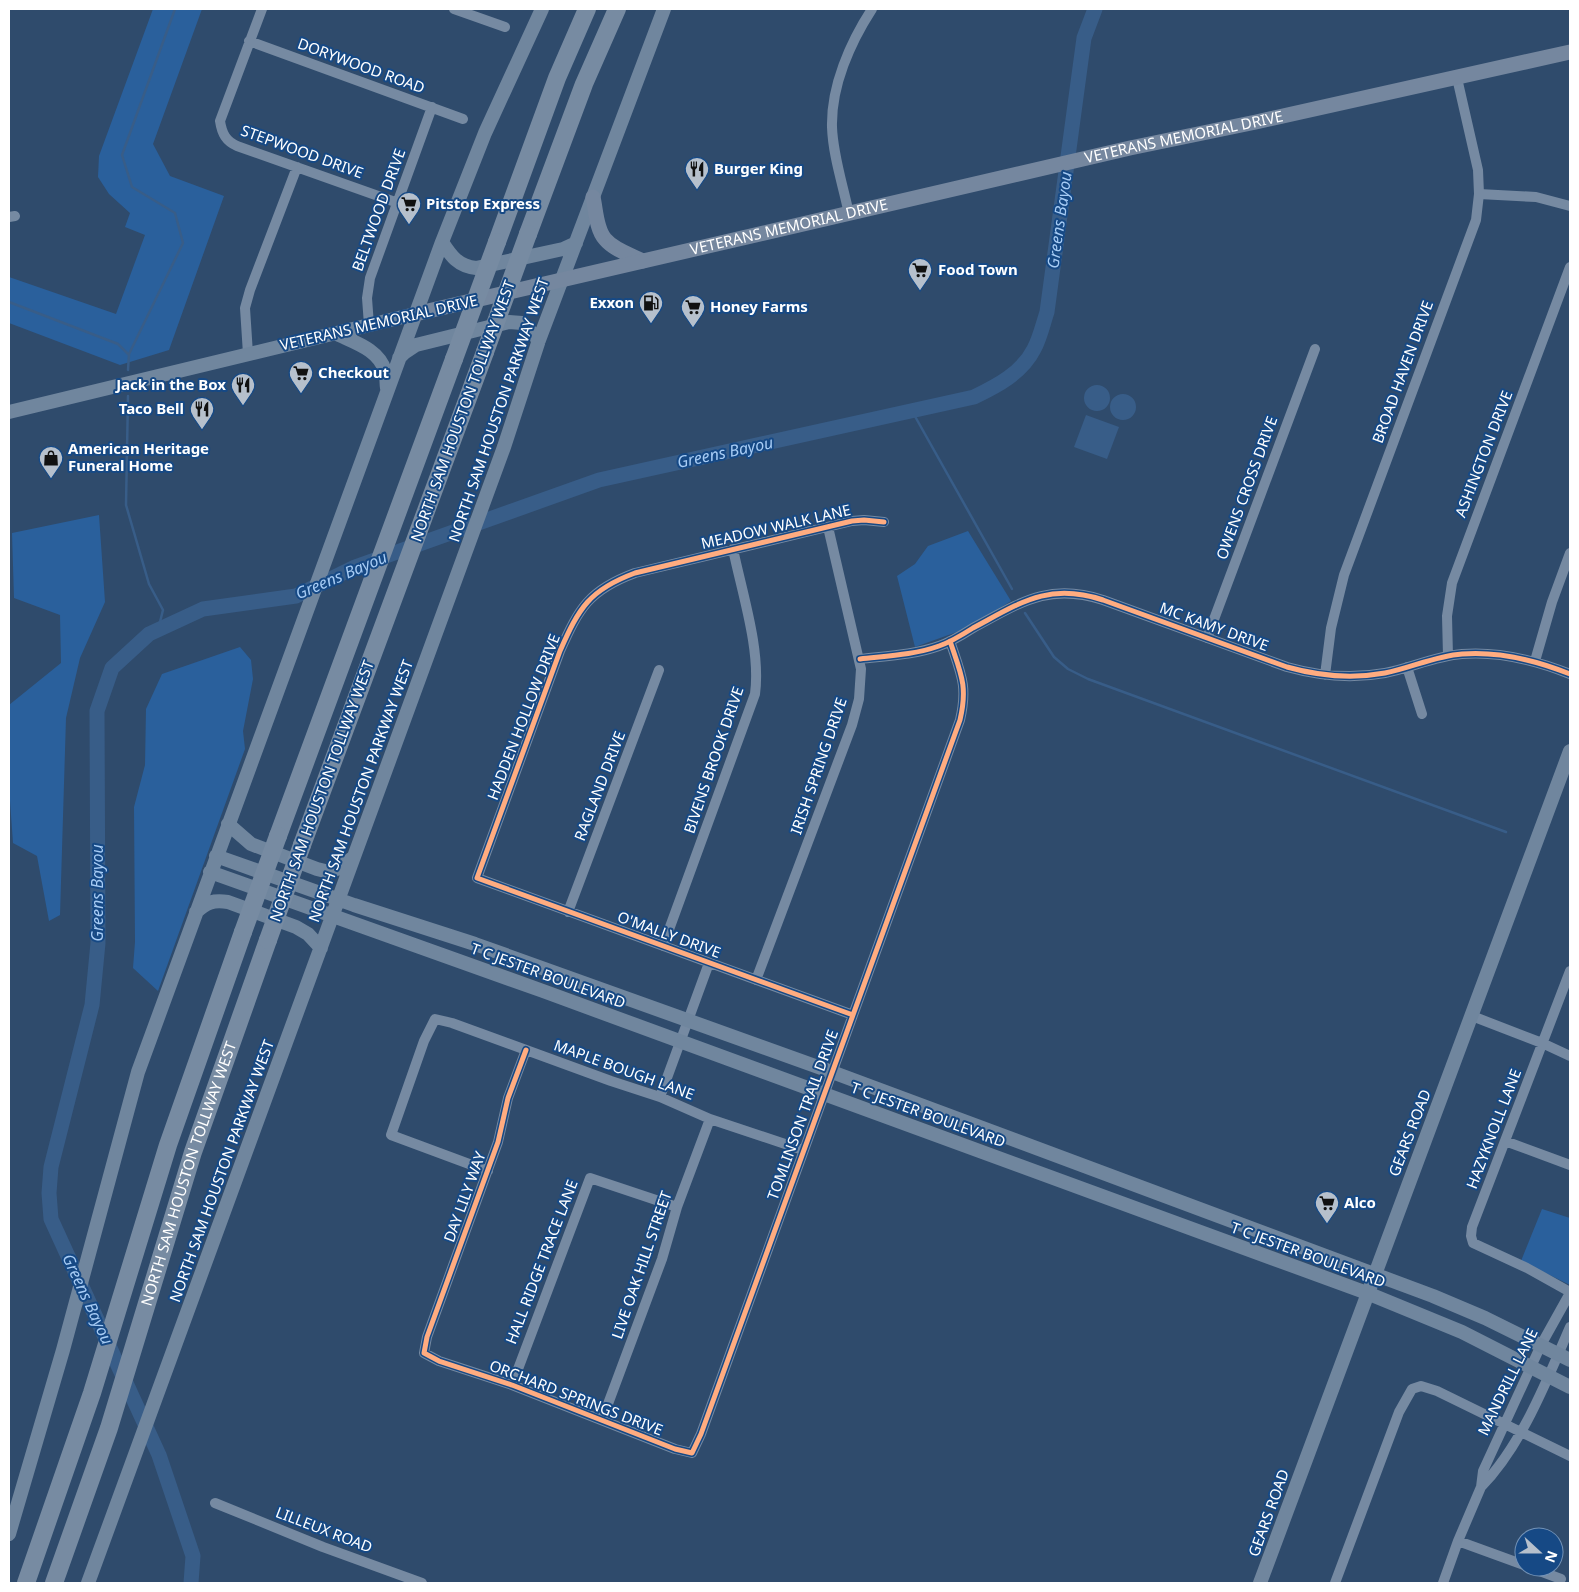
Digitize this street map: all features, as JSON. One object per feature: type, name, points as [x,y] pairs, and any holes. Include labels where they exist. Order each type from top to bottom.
[{"type":"highway","name":"NORTH SAM HOUSTON TOLLWAY WEST","points":[[24,1583],[32,1566],[92,1393],[168,1145],[278,836],[557,78],[587,9]]},
{"type":"highway","name":"NORTH SAM HOUSTON TOLLWAY WEST","points":[[54,1583],[109,1428],[193,1152],[268,940],[584,84],[617,9]]},
{"type":"main road","points":[[9,1534],[94,1239],[138,1072],[442,242],[485,133],[542,9]]},
{"type":"main road","name":"NORTH SAM HOUSTON PARKWAY WEST","points":[[88,1583],[504,447],[539,340],[664,9]]},
{"type":"main road","name":"VETERANS MEMORIAL DRIVE","points":[[9,412],[415,314],[1032,171],[1570,52]]},
{"type":"main road","points":[[593,197],[600,230],[605,239],[618,249],[643,261]]},
{"type":"main road","points":[[442,242],[451,255],[465,267],[476,268],[563,249],[576,242]]},
{"type":"main road","points":[[399,359],[416,345],[509,322],[522,323],[539,340]]},
{"type":"main road","points":[[335,333],[368,348],[378,358],[385,371],[387,391]]},
{"type":"main road","name":"GEARS ROAD","points":[[1260,1583],[1570,751]]},
{"type":"main road","points":[[228,824],[251,844],[317,869],[329,872],[339,868],[354,857]]},
{"type":"main road","name":"T C JESTER BOULEVARD","points":[[216,856],[339,900],[475,944],[1056,1154],[1433,1296],[1485,1318],[1564,1357]]},
{"type":"main road","name":"T C JESTER BOULEVARD","points":[[210,872],[543,991],[1367,1293],[1462,1332],[1570,1387]]},
{"type":"main road","points":[[196,913],[205,904],[216,900],[228,902],[296,927],[308,934],[321,948]]},
{"type":"main road","points":[[543,991],[551,971]]},
{"type":"main road","points":[[1047,1176],[1056,1154]]},
{"type":"main road","points":[[1228,1242],[1235,1222]]},
{"type":"street","points":[[249,41],[262,9]]},
{"type":"street","points":[[454,9],[505,27]]},
{"type":"street","points":[[849,214],[834,146],[832,126],[834,102],[841,74],[852,45],[872,9]]},
{"type":"street","name":"DORYWOOD ROAD","points":[[249,41],[463,119]]},
{"type":"street","name":"STEPWOOD DRIVE","points":[[249,41],[220,122],[221,131],[225,138],[237,146],[398,203]]},
{"type":"street","name":"BROAD HAVEN DRIVE","points":[[1325,675],[1332,621],[1344,575],[1476,220],[1479,194],[1478,170],[1457,78]]},
{"type":"street","name":"BELTWOOD DRIVE","points":[[369,325],[367,298],[370,278],[432,107]]},
{"type":"street","points":[[248,354],[245,308],[250,290],[297,167]]},
{"type":"street","points":[[1479,194],[1536,197],[1570,206]]},
{"type":"street","name":"ASHINGTON DRIVE","points":[[1448,656],[1447,616],[1452,583],[1570,267]]},
{"type":"street","name":"OWENS CROSS DRIVE","points":[[1207,638],[1315,349]]},
{"type":"street","name":"MEADOW WALK LANE","points":[[674,564],[828,527],[864,520],[884,522]]},
{"type":"street","name":"IRISH SPRING DRIVE","points":[[756,980],[856,712],[861,683],[860,659],[828,527]]},
{"type":"street","name":"BIVENS BROOK DRIVE","points":[[663,946],[755,694],[757,682],[756,660],[733,549]]},
{"type":"street","points":[[1534,661],[1552,602],[1570,553]]},
{"type":"street","name":"HADDEN HOLLOW DRIVE","points":[[477,878],[560,651],[575,620],[590,599],[609,584],[635,573],[674,564]]},
{"type":"street","name":"MC KAMY DRIVE","points":[[860,659],[919,652],[950,641],[1021,602],[1036,597],[1065,592],[1080,593],[1103,600],[1287,667],[1325,675],[1364,676],[1385,673],[1448,656],[1474,654],[1498,655],[1534,661],[1570,674]]},
{"type":"street","name":"TOMLINSON TRAIL DRIVE","points":[[692,1453],[701,1434],[758,1280],[803,1150],[960,720],[964,702],[964,690],[950,641]]},
{"type":"street","points":[[1406,667],[1422,714]]},
{"type":"street","name":"RAGLAND DRIVE","points":[[568,912],[659,670]]},
{"type":"street","name":"O'MALLY DRIVE","points":[[477,878],[853,1014]]},
{"type":"street","points":[[660,1097],[709,963]]},
{"type":"street","name":"HAZYKNOLL LANE","points":[[1570,971],[1472,1227],[1471,1236],[1473,1243],[1527,1268],[1570,1292]]},
{"type":"street","points":[[1472,1016],[1570,1056]]},
{"type":"street","name":"MAPLE BOUGH LANE","points":[[488,1171],[392,1135],[424,1041],[435,1019],[452,1023],[611,1082],[660,1097],[710,1119],[803,1150]]},
{"type":"street","name":"DAY LILY WAY","points":[[424,1353],[427,1337],[498,1142],[508,1098],[526,1050]]},
{"type":"street","name":"LIVE OAK HILL STREET","points":[[602,1420],[662,1259],[677,1207],[710,1119]]},
{"type":"street","points":[[1505,1141],[1570,1165]]},
{"type":"street","name":"HALL RIDGE TRACE LANE","points":[[512,1385],[590,1178],[677,1207]]},
{"type":"street","name":"MANDRILL LANE","points":[[1443,1583],[1458,1541],[1481,1487],[1483,1471],[1541,1345],[1570,1292]]},
{"type":"street","name":"MANDRILL LANE","points":[[1481,1487],[1496,1471],[1522,1432],[1548,1376],[1564,1357],[1570,1327]]},
{"type":"street","name":"ORCHARD SPRINGS DRIVE","points":[[424,1353],[439,1361],[512,1385],[675,1449],[692,1453]]},
{"type":"street","points":[[1335,1583],[1399,1412],[1412,1388],[1421,1386],[1437,1391],[1570,1456]]},
{"type":"street","name":"LILLEUX ROAD","points":[[215,1503],[323,1547],[422,1583]]},
{"type":"street","points":[[1458,1541],[1514,1561]]},
{"type":"street","points":[[1556,1577],[1561,1579]]},
{"type":"shaded area","points":[[153,9],[202,9],[153,144],[170,176],[224,196],[169,350],[120,365],[9,323],[9,277],[116,314],[145,235],[125,227],[130,213],[109,194],[98,177],[99,156]]},
{"type":"shaded area","points":[[1097,385],[1106,389],[1110,398],[1106,407],[1097,411],[1088,407],[1084,398],[1088,389]]},
{"type":"shaded area","points":[[1123,394],[1132,398],[1136,407],[1132,416],[1123,420],[1114,416],[1110,407],[1114,398]]},
{"type":"shaded area","points":[[1086,415],[1119,427],[1107,459],[1074,447]]},
{"type":"shaded area","points":[[99,515],[105,602],[80,658],[66,718],[60,915],[49,921],[37,856],[13,843],[9,787],[9,705],[61,663],[60,615],[14,598],[12,533]]},
{"type":"shaded area","points":[[968,531],[1011,601],[968,628],[915,647],[897,576],[915,564],[928,546]]},
{"type":"shaded area","points":[[240,647],[251,660],[253,679],[243,731],[245,749],[158,991],[133,968],[135,942],[134,807],[145,765],[146,709],[162,674]]},
{"type":"shaded area","points":[[1542,1209],[1570,1218],[1570,1285],[1521,1261]]},
{"type":"waterway","points":[[128,370],[129,354],[183,243],[175,213],[132,187],[122,155],[175,9]]},
{"type":"waterway","name":"Greens Bayou","points":[[191,1583],[193,1556],[159,1455],[51,1219],[49,1193],[51,1167],[92,1005],[98,943],[97,711],[112,668],[149,634],[203,609],[296,596],[355,567],[599,480],[974,397],[1008,378],[1029,358],[1040,336],[1047,312],[1084,38],[1095,9]]},
{"type":"waterway","points":[[9,302],[118,344],[128,354]]},
{"type":"waterway","points":[[128,396],[126,505],[149,584],[163,610],[158,630]]},
{"type":"waterway","points":[[912,411],[1012,589]]},
{"type":"waterway","points":[[1025,613],[1054,657],[1068,669],[1088,679],[1506,832]]},
{"type":"cycle path","points":[[853,1015],[477,878],[560,651],[573,623],[587,602],[596,594],[619,579],[635,573],[852,521],[884,522]]},
{"type":"cycle path","points":[[860,659],[910,653],[939,646],[1020,603],[1050,594],[1066,593],[1103,600],[1287,667],[1311,673],[1336,676],[1373,675],[1395,671],[1442,657],[1476,653],[1504,655],[1570,674]]},
{"type":"cycle path","points":[[526,1050],[508,1098],[498,1142],[427,1337],[424,1353],[439,1361],[512,1385],[675,1449],[692,1453],[701,1434],[960,720],[963,698],[962,680],[950,641]]},
{"type":"place","name":"Burger King","points":[[697,190]]},
{"type":"place","name":"Pitstop Express","points":[[409,225]]},
{"type":"place","name":"Food Town","points":[[920,291]]},
{"type":"place","name":"Exxon","points":[[651,324]]},
{"type":"place","name":"Honey Farms","points":[[693,328]]},
{"type":"place","name":"Checkout","points":[[301,394]]},
{"type":"place","name":"Jack in the Box","points":[[243,406]]},
{"type":"place","name":"Taco Bell","points":[[202,430]]},
{"type":"place","name":"American Heritage Funeral Home","points":[[51,479]]},
{"type":"place","name":"Alco","points":[[1327,1224]]}]
